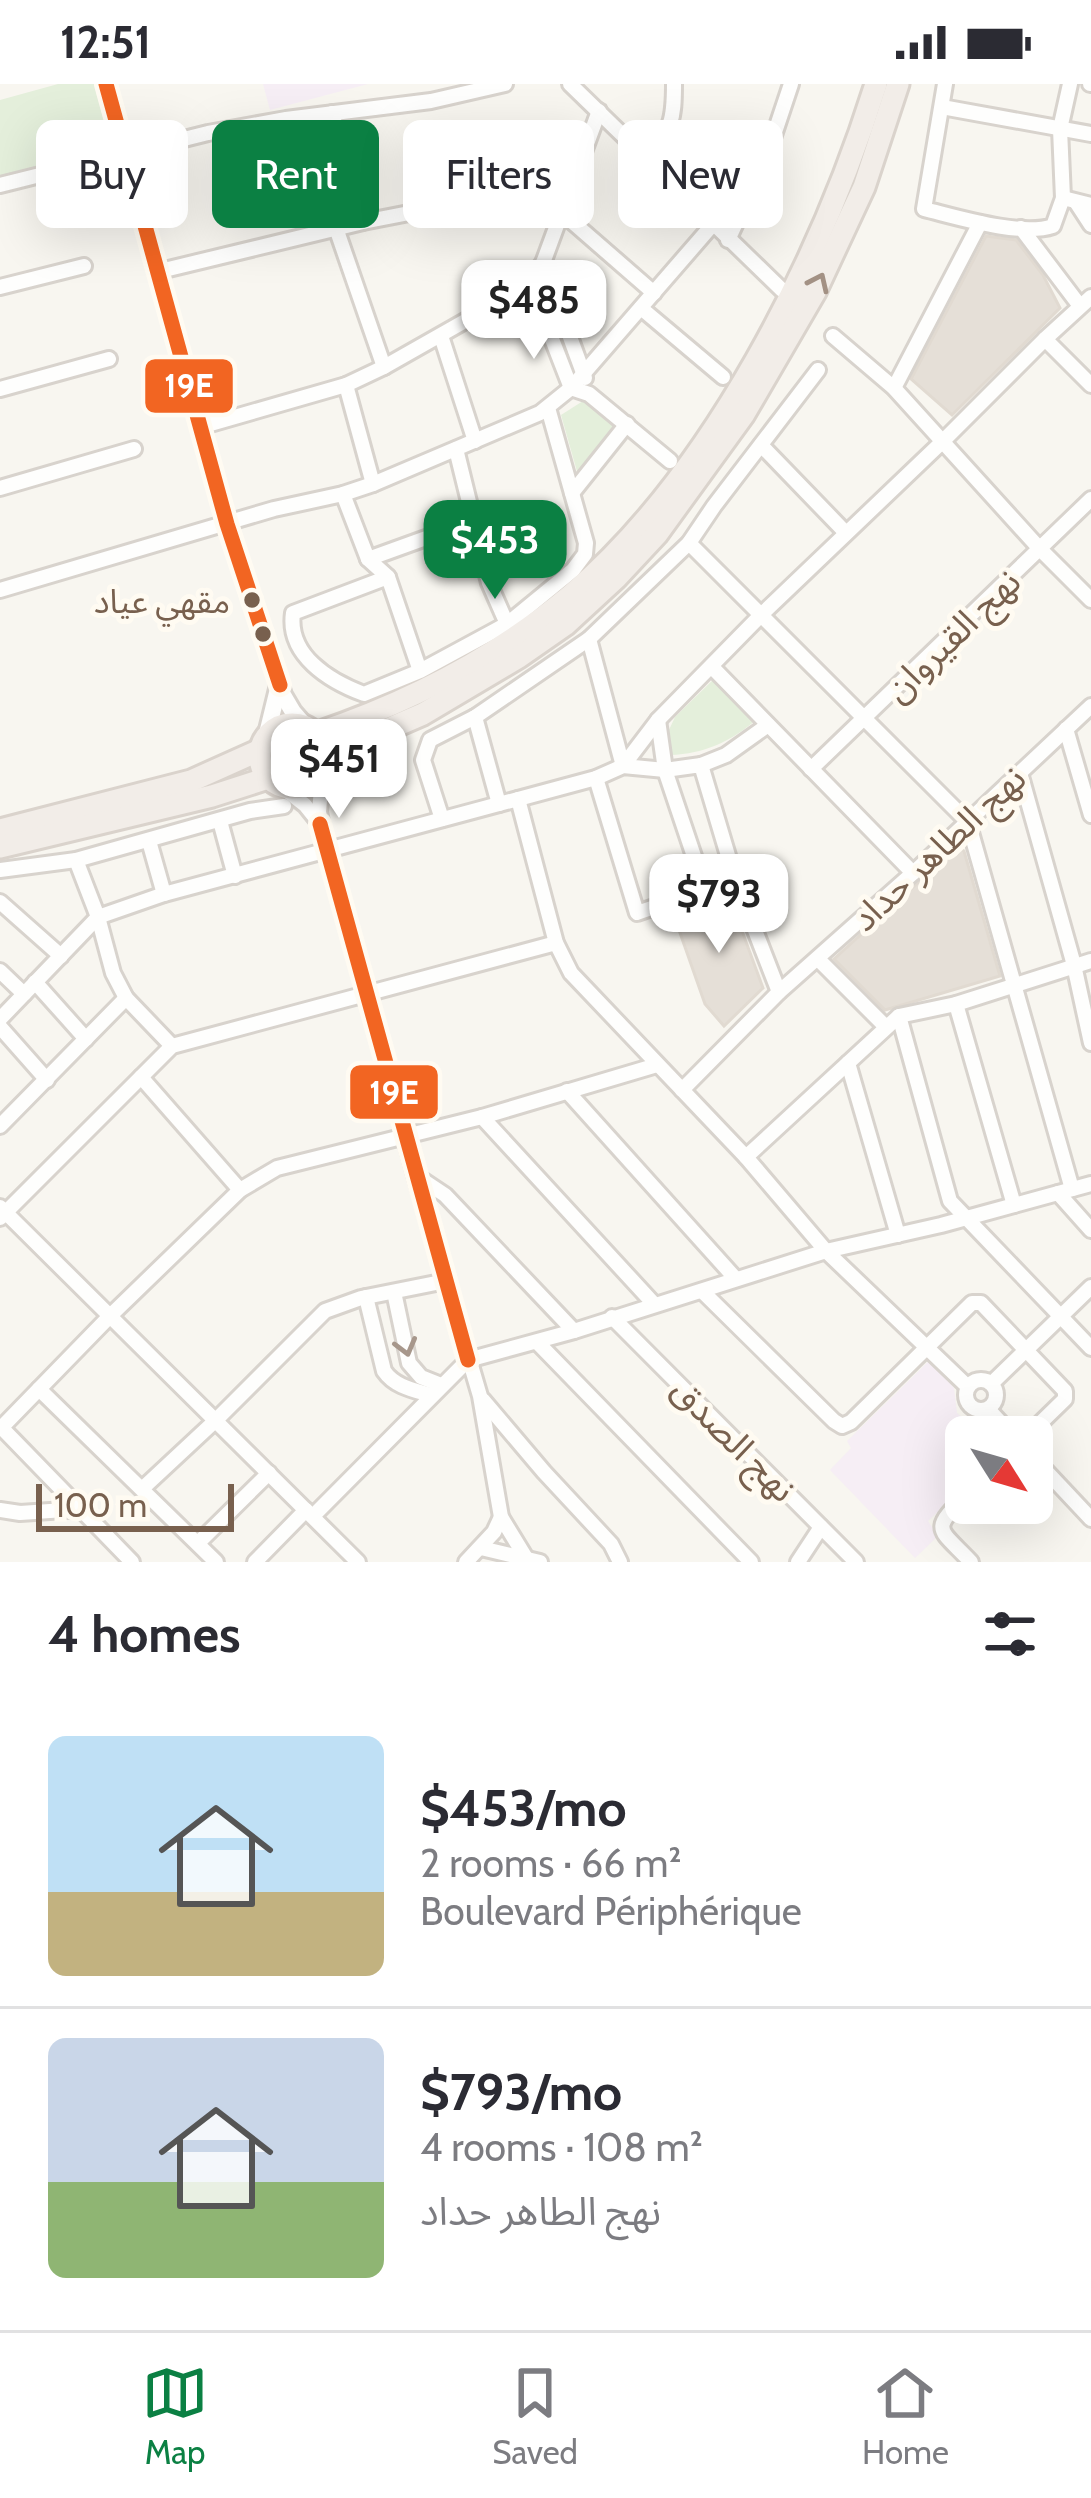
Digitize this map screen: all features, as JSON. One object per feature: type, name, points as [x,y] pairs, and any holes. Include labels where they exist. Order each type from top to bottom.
[{"type":"highway","points":[[0,830],[191,782],[263,744],[284,725],[310,731],[416,693],[478,661],[569,597],[636,531],[713,430],[774,328],[828,220],[877,84]]},
{"type":"highway","points":[[323,761],[423,714],[565,626],[657,534],[744,414],[815,292],[864,187],[898,84]]},
{"type":"highway","points":[[0,847],[212,796],[311,782],[323,761],[322,745],[310,731]]},
{"type":"highway","points":[[263,744],[260,760],[278,790]]},
{"type":"street","points":[[106,84],[116,120]]},
{"type":"street","points":[[427,84],[431,101]]},
{"type":"street","points":[[188,139],[431,101],[505,84]]},
{"type":"street","points":[[570,84],[618,129]]},
{"type":"street","points":[[671,120],[674,84]]},
{"type":"street","points":[[728,240],[767,156],[791,84]]},
{"type":"street","points":[[945,84],[924,209],[980,223],[1046,230],[1077,202]]},
{"type":"street","points":[[1070,84],[1060,129],[1077,202],[1091,225]]},
{"type":"street","points":[[942,107],[1091,134]]},
{"type":"street","points":[[594,124],[599,111]]},
{"type":"street","points":[[332,113],[334,120]]},
{"type":"street","points":[[0,185],[36,177]]},
{"type":"street","points":[[894,388],[980,223]]},
{"type":"street","points":[[144,228],[227,524],[280,685],[293,712],[310,731]]},
{"type":"street","points":[[156,272],[336,228],[384,367]]},
{"type":"street","points":[[200,427],[346,385],[441,336],[530,280],[543,263],[555,228]]},
{"type":"street","points":[[588,228],[654,292]]},
{"type":"street","points":[[0,590],[274,509],[343,494],[548,408],[584,374],[710,228]]},
{"type":"street","points":[[718,228],[782,290]]},
{"type":"street","points":[[47,1080],[0,1023],[98,916],[596,778],[623,766],[658,720],[762,614],[1086,302],[1021,228]]},
{"type":"street","points":[[543,263],[589,394]]},
{"type":"street","points":[[0,286],[84,266]]},
{"type":"street","points":[[530,280],[571,388]]},
{"type":"street","points":[[641,308],[723,377]]},
{"type":"street","points":[[441,336],[475,441]]},
{"type":"street","points":[[833,336],[894,388],[1091,600]]},
{"type":"street","points":[[1045,338],[1091,385]]},
{"type":"street","points":[[0,389],[110,359]]},
{"type":"street","points":[[442,819],[423,760],[430,740],[476,717],[589,639],[689,543],[818,370]]},
{"type":"street","points":[[346,385],[373,484]]},
{"type":"street","points":[[571,388],[589,394],[670,461]]},
{"type":"street","points":[[388,577],[293,613],[292,634],[302,653],[319,669],[364,694],[420,671],[507,624],[573,570],[585,554],[586,543],[548,408]]},
{"type":"street","points":[[572,493],[627,424]]},
{"type":"street","points":[[761,445],[846,533]]},
{"type":"street","points":[[0,488],[134,449]]},
{"type":"street","points":[[456,449],[489,583],[507,624]]},
{"type":"street","points":[[343,494],[368,559],[388,577],[420,671]]},
{"type":"street","name":"نهج القيروان","points":[[811,769],[1091,499]]},
{"type":"street","points":[[368,559],[473,521]]},
{"type":"street","points":[[689,543],[968,822],[1065,1191],[1091,1230]]},
{"type":"street","points":[[589,639],[623,766]]},
{"type":"street","points":[[712,668],[914,873]]},
{"type":"street","points":[[263,744],[280,685]]},
{"type":"street","name":"نهج الطاهر حداد","points":[[682,1090],[779,992],[1091,706]]},
{"type":"street","points":[[476,717],[499,804]]},
{"type":"street","points":[[658,720],[665,770],[705,890]]},
{"type":"street","points":[[623,766],[665,770],[701,765],[726,755],[768,725]]},
{"type":"street","points":[[1066,729],[1091,815]]},
{"type":"street","points":[[323,761],[320,824],[480,1396],[501,1517],[533,1560]]},
{"type":"street","points":[[701,765],[735,879],[779,992]]},
{"type":"street","points":[[1020,772],[1091,1043]]},
{"type":"street","points":[[596,778],[637,913],[735,879]]},
{"type":"street","points":[[0,870],[76,860],[220,821],[250,811],[278,790],[304,805],[320,824]]},
{"type":"street","points":[[518,799],[556,943],[571,973],[746,1157],[826,1251],[968,1387]]},
{"type":"street","points":[[220,821],[235,876]]},
{"type":"street","points":[[149,841],[164,894]]},
{"type":"street","points":[[76,860],[113,973],[126,998],[172,1046]]},
{"type":"street","points":[[0,902],[61,956]]},
{"type":"street","points":[[358,1562],[2,1213],[172,1046],[556,943]]},
{"type":"street","points":[[818,959],[886,1027]]},
{"type":"street","points":[[746,1157],[899,1016],[956,1004],[1091,961]]},
{"type":"street","points":[[0,971],[23,994]]},
{"type":"street","points":[[35,982],[86,1039]]},
{"type":"street","points":[[2,1119],[126,998]]},
{"type":"street","points":[[956,1004],[1014,1204]]},
{"type":"street","points":[[899,1016],[950,1201],[1091,1348]]},
{"type":"street","points":[[848,1063],[898,1234]]},
{"type":"street","points":[[131,1562],[1,1428],[240,1190],[277,1168],[482,1117],[657,1065]]},
{"type":"street","points":[[141,1078],[240,1190]]},
{"type":"street","points":[[567,1091],[736,1280]]},
{"type":"street","points":[[482,1117],[654,1304]]},
{"type":"street","points":[[415,1174],[445,1195],[574,1331]]},
{"type":"street","points":[[255,1562],[468,1360],[826,1251],[1091,1184]]},
{"type":"street","points":[[143,1488],[314,1319],[337,1305],[446,1281]]},
{"type":"street","points":[[991,1384],[1091,1287]]},
{"type":"street","points":[[702,1291],[838,1424],[847,1425],[978,1302],[1063,1388],[1066,1395],[1046,1416]]},
{"type":"street","points":[[394,1292],[409,1363],[436,1390]]},
{"type":"street","points":[[366,1298],[389,1378],[436,1390]]},
{"type":"street","name":"نهج الصدق","points":[[612,1317],[856,1562]]},
{"type":"street","points":[[537,1342],[749,1562]]},
{"type":"street","points":[[981,1380],[991,1384],[996,1397],[988,1408],[978,1410],[966,1397],[968,1387],[981,1380]]},
{"type":"street","points":[[40,1389],[206,1556],[269,1473]]},
{"type":"street","points":[[480,1396],[611,1544],[620,1562]]},
{"type":"street","points":[[988,1408],[995,1416]]},
{"type":"street","points":[[1053,1478],[1091,1519]]},
{"type":"street","points":[[0,1510],[80,1509]]},
{"type":"street","points":[[466,1562],[494,1532],[501,1517]]},
{"type":"street","points":[[945,1517],[943,1533],[970,1562]]},
{"type":"street","points":[[798,1562],[821,1527]]},
{"type":"street","points":[[481,1548],[533,1560]]},
{"type":"shaded area","points":[[263,84],[368,84],[270,110]]},
{"type":"shaded area","points":[[930,1360],[954,1388],[960,1416],[945,1416],[945,1505],[928,1521],[938,1536],[915,1558],[830,1470],[851,1448],[847,1441]]},
{"type":"green space","points":[[58,84],[94,84],[104,120],[36,120],[36,172],[0,182],[0,100]]},
{"type":"green space","points":[[583,401],[617,428],[578,475],[561,415]]},
{"type":"green space","points":[[717,676],[757,719],[717,745],[670,755],[668,732],[675,717]]},
{"type":"building","points":[[986,236],[1016,240],[1043,275],[1060,308],[952,415],[911,379]]},
{"type":"building","points":[[957,847],[964,851],[1000,976],[885,1010],[834,959]]},
{"type":"building","points":[[728,893],[763,988],[724,1026],[705,1004],[673,913]]},
{"type":"transit line","name":"19E","points":[[106,84],[227,524],[280,685]]},
{"type":"transit line","name":"19E","points":[[320,824],[468,1360]]},
{"type":"place","name":"مقهي عياد","points":[[252,600]]}]
